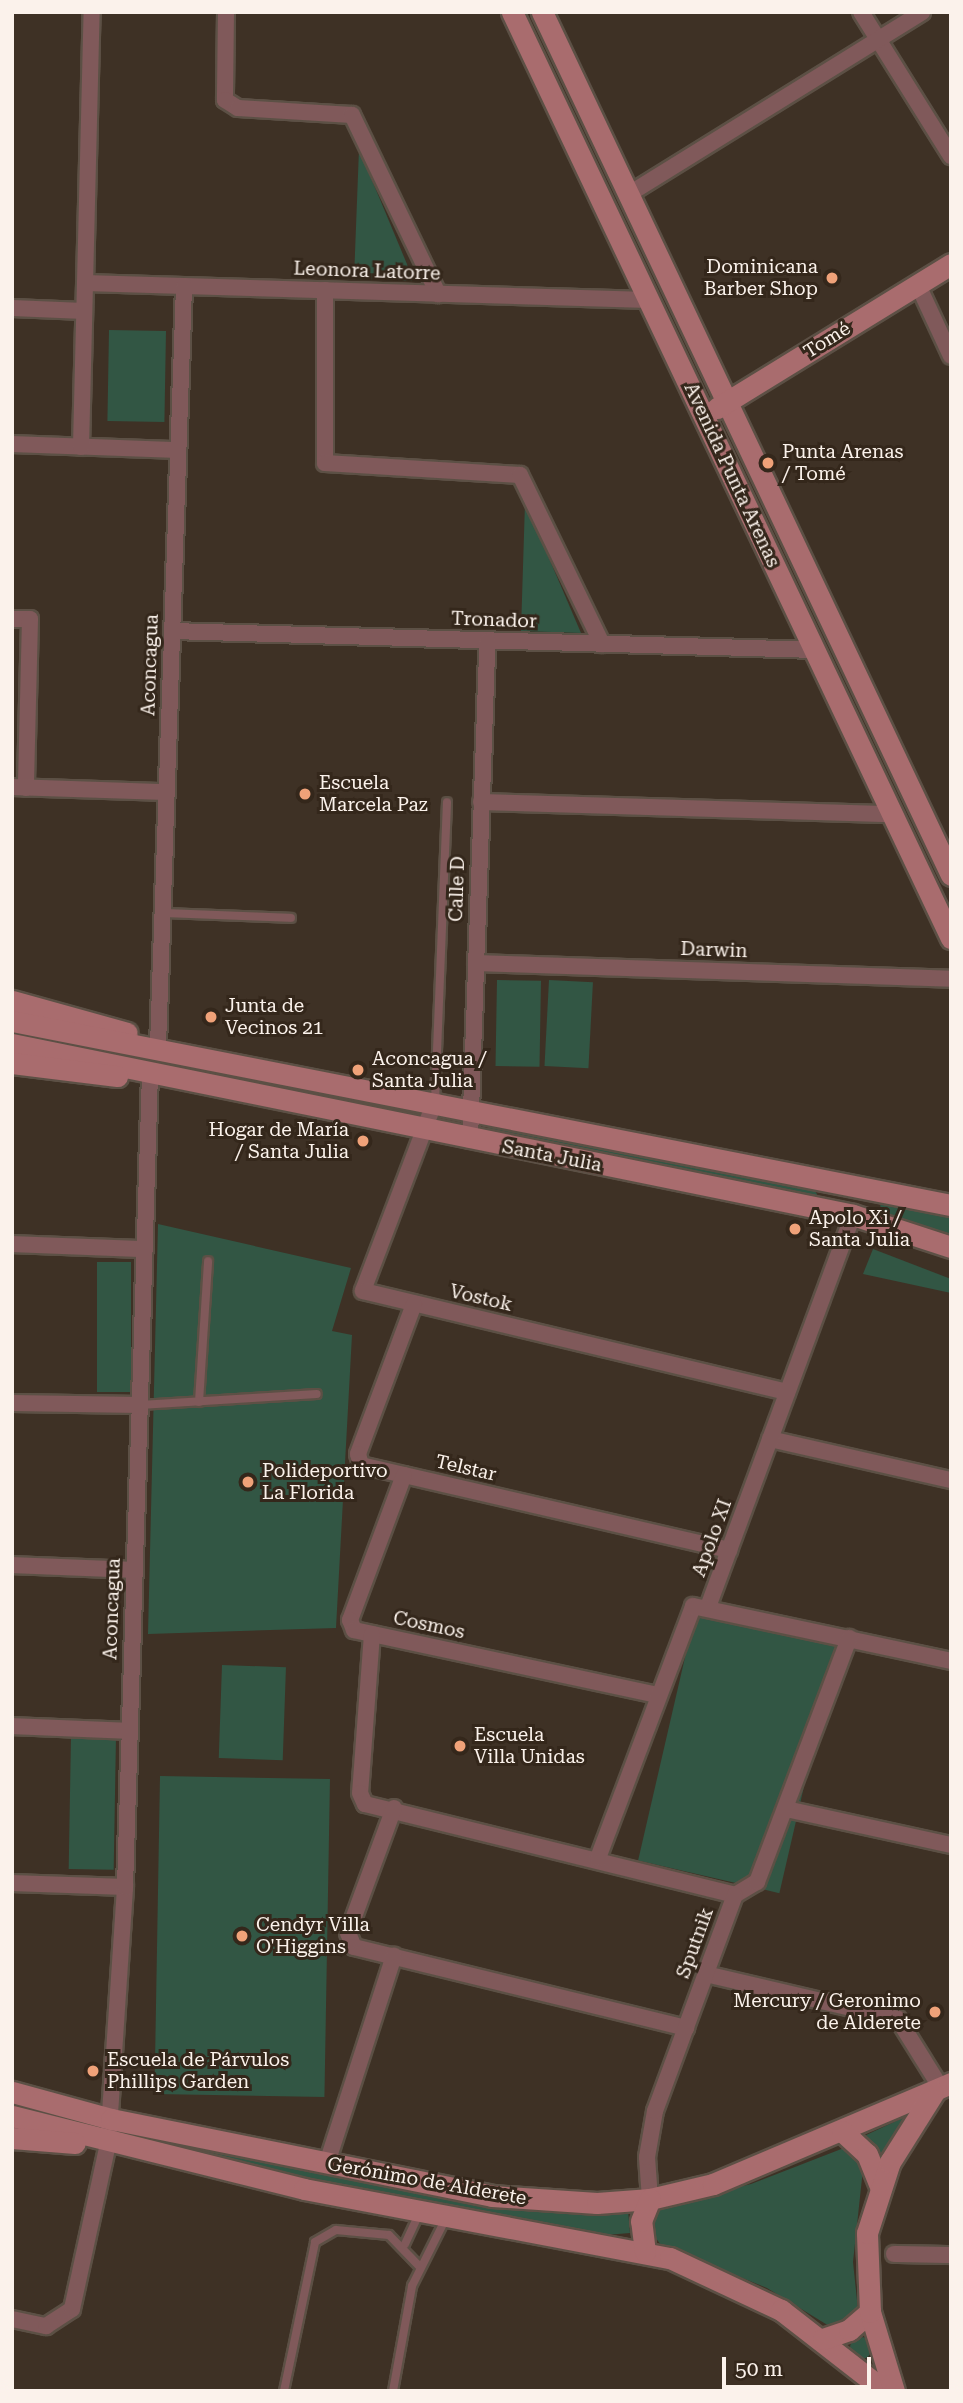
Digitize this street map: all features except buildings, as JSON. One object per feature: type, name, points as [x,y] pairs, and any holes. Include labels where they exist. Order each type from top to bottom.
[{"type":"main road","name":"Avenida Punta Arenas","points":[[512,12],[951,939]]},
{"type":"main road","name":"Avenida Punta Arenas","points":[[542,12],[951,875]]},
{"type":"main road","name":"Tomé","points":[[704,416],[951,264]]},
{"type":"main road","name":"Santa Julia","points":[[12,1001],[103,1024],[158,1046]]},
{"type":"main road","name":"Santa Julia","points":[[12,1021],[158,1046],[951,1205]]},
{"type":"main road","name":"Santa Julia","points":[[12,1044],[470,1140],[853,1215],[951,1247]]},
{"type":"main road","name":"Santa Julia","points":[[12,1063],[79,1074],[150,1074]]},
{"type":"main road","name":"Gerónimo de Alderete","points":[[12,2092],[111,2119],[492,2196],[650,2199],[748,2172],[942,2087]]},
{"type":"main road","points":[[894,2391],[870,2312],[865,2257],[880,2186],[942,2087]]},
{"type":"main road","name":"Gerónimo de Alderete","points":[[17,2117],[111,2119]]},
{"type":"main road","name":"Gerónimo de Alderete","points":[[17,2117],[108,2144],[420,2212],[645,2252],[731,2282],[823,2339],[885,2391]]},
{"type":"main road","points":[[842,2130],[867,2154],[880,2186]]},
{"type":"main road","name":"Gerónimo de Alderete","points":[[12,2138],[108,2144]]},
{"type":"main road","points":[[645,2252],[641,2221],[650,2199]]},
{"type":"main road","points":[[823,2339],[849,2330],[870,2312]]},
{"type":"street","points":[[81,447],[92,12]]},
{"type":"street","points":[[226,12],[223,91],[238,108],[342,111],[356,118],[438,294]]},
{"type":"street","points":[[862,12],[951,156]]},
{"type":"street","points":[[629,194],[922,12]]},
{"type":"street","name":"Leonora Latorre","points":[[85,283],[649,300]]},
{"type":"street","points":[[918,285],[951,356]]},
{"type":"street","name":"Aconcagua","points":[[158,1046],[184,286]]},
{"type":"street","points":[[325,290],[325,463],[511,472],[527,483],[602,644]]},
{"type":"street","points":[[12,308],[84,310]]},
{"type":"street","points":[[12,444],[178,450]]},
{"type":"street","points":[[12,619],[30,619],[19,788],[166,792]]},
{"type":"street","name":"Tronador","points":[[172,631],[815,650]]},
{"type":"street","name":"Calle D","points":[[470,1140],[487,641]]},
{"type":"street","points":[[481,803],[892,814]]},
{"type":"street","name":"Darwin","points":[[476,963],[951,979]]},
{"type":"street","name":"Aconcagua","points":[[12,2319],[46,2326],[72,2309],[111,2119],[125,1887],[150,1074]]},
{"type":"street","name":"Vostok","points":[[435,1101],[363,1291],[787,1392]]},
{"type":"street","name":"Apolo XI","points":[[598,1858],[688,1610],[708,1607],[853,1215]]},
{"type":"street","points":[[12,1244],[145,1249]]},
{"type":"street","name":"Telstar","points":[[414,1304],[358,1454],[365,1466],[729,1550]]},
{"type":"street","points":[[12,1403],[140,1405]]},
{"type":"street","points":[[770,1438],[951,1480]]},
{"type":"street","name":"Cosmos","points":[[404,1475],[350,1620],[354,1630],[657,1695]]},
{"type":"street","points":[[12,1565],[134,1570]]},
{"type":"street","points":[[708,1607],[951,1661]]},
{"type":"street","points":[[372,1634],[360,1793],[365,1804],[394,1808],[598,1858],[736,1895]]},
{"type":"street","name":"Sputnik","points":[[650,2199],[650,2126],[736,1895],[757,1882],[849,1638]]},
{"type":"street","points":[[12,1726],[130,1731]]},
{"type":"street","points":[[394,1808],[350,1941],[394,1956],[686,2028]]},
{"type":"street","points":[[786,1809],[951,1845]]},
{"type":"street","points":[[12,1883],[125,1887]]},
{"type":"street","points":[[327,2163],[394,1956]]},
{"type":"street","points":[[706,1974],[898,2019],[942,2087]]},
{"type":"street","points":[[894,2254],[951,2255]]},
{"type":"lane","points":[[435,1101],[447,802]]},
{"type":"lane","points":[[162,914],[291,918]]},
{"type":"lane","points":[[199,1402],[208,1261]]},
{"type":"lane","points":[[140,1405],[317,1394]]},
{"type":"lane","points":[[405,2244],[420,2212]]},
{"type":"lane","points":[[393,2391],[419,2266],[447,2217]]},
{"type":"lane","points":[[284,2391],[315,2242],[336,2230],[358,2229],[405,2244],[419,2266]]},
{"type":"green space","points":[[359,149],[414,281],[354,279]]},
{"type":"green space","points":[[109,330],[166,331],[164,422],[107,421]]},
{"type":"green space","points":[[525,502],[581,633],[521,631]]},
{"type":"green space","points":[[497,980],[541,981],[539,1067],[495,1066]]},
{"type":"green space","points":[[549,980],[593,982],[588,1068],[544,1066]]},
{"type":"green space","points":[[169,1062],[418,1110],[420,1114],[170,1067]]},
{"type":"green space","points":[[492,1124],[814,1189],[818,1196],[487,1131]]},
{"type":"green space","points":[[880,1203],[951,1216],[951,1235],[881,1211]]},
{"type":"green space","name":"Polideportivo La Florida","points":[[158,1224],[351,1268],[332,1331],[352,1335],[336,1628],[148,1634]]},
{"type":"green space","points":[[873,1249],[951,1279],[951,1293],[863,1274]]},
{"type":"green space","points":[[97,1262],[131,1262],[131,1392],[97,1392]]},
{"type":"green space","points":[[695,1614],[836,1647],[779,1893],[638,1861]]},
{"type":"green space","points":[[222,1665],[286,1667],[283,1760],[219,1758]]},
{"type":"green space","points":[[71,1736],[116,1737],[114,1870],[69,1869]]},
{"type":"green space","name":"Cendyr Villa O'Higgins","points":[[160,1776],[330,1779],[324,2097],[154,2094]]},
{"type":"green space","points":[[909,2115],[880,2156],[877,2156],[864,2136]]},
{"type":"green space","points":[[125,2135],[501,2207],[628,2210],[630,2233],[606,2235],[311,2179],[125,2140]]},
{"type":"green space","points":[[849,2146],[863,2169],[853,2262],[858,2310],[834,2329],[767,2288],[661,2245],[652,2233],[652,2218],[662,2206],[751,2184]]},
{"type":"green space","points":[[861,2337],[869,2340],[872,2348],[869,2356],[861,2359],[853,2356],[850,2348],[853,2340]]},
{"type":"place","name":"Dominicana Barber Shop","points":[[832,278]]},
{"type":"place","name":"Punta Arenas / Tomé","points":[[768,463]]},
{"type":"place","name":"Escuela Marcela Paz","points":[[305,794]]},
{"type":"place","name":"Junta de Vecinos 21","points":[[211,1017]]},
{"type":"place","name":"Aconcagua / Santa Julia","points":[[358,1070]]},
{"type":"place","name":"Hogar de María / Santa Julia","points":[[363,1141]]},
{"type":"place","name":"Apolo Xi / Santa Julia","points":[[795,1229]]},
{"type":"place","name":"Polideportivo La Florida","points":[[248,1482]]},
{"type":"place","name":"Escuela Villa Unidas","points":[[460,1746]]},
{"type":"place","name":"Cendyr Villa O'Higgins","points":[[242,1936]]},
{"type":"place","name":"Mercury / Geronimo de Alderete","points":[[935,2012]]},
{"type":"place","name":"Escuela de Párvulos Phillips Garden","points":[[93,2071]]}]
